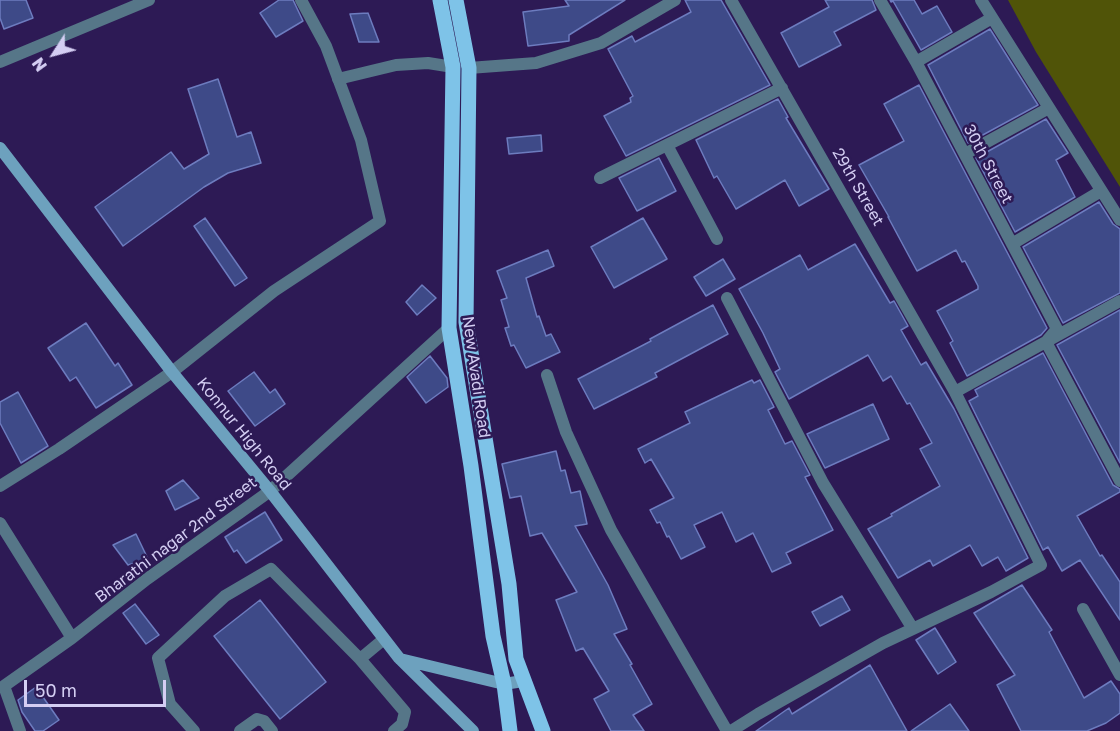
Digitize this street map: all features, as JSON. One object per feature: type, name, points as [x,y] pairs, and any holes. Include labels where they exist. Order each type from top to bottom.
[{"type":"main road","name":"New Avadi Road","points":[[440,0],[453,67],[449,328],[510,731]]},
{"type":"main road","name":"New Avadi Road","points":[[456,0],[469,68],[466,322],[509,584],[516,659],[543,731]]},
{"type":"main road","name":"Konnur High Road","points":[[0,148],[172,372],[270,491],[399,658],[473,731]]},
{"type":"main road","points":[[399,658],[504,684],[524,681]]},
{"type":"street","points":[[0,62],[149,0]]},
{"type":"street","points":[[0,486],[172,372],[273,291],[380,221],[361,140],[326,46],[301,0]]},
{"type":"street","points":[[469,68],[536,63],[601,43],[675,0]]},
{"type":"street","name":"29th Street","points":[[731,0],[955,392],[1041,565],[913,629]]},
{"type":"street","name":"30th Street","points":[[880,0],[916,62],[1057,329],[1046,342]]},
{"type":"street","points":[[981,0],[1120,220]]},
{"type":"street","points":[[916,62],[992,18]]},
{"type":"street","points":[[338,79],[396,65],[428,63],[453,67]]},
{"type":"street","points":[[600,178],[782,88]]},
{"type":"street","points":[[965,154],[1049,108]]},
{"type":"street","points":[[667,145],[717,239]]},
{"type":"street","points":[[1012,244],[1101,191]]},
{"type":"street","points":[[727,298],[823,483],[913,629],[883,643],[731,731]]},
{"type":"street","points":[[955,392],[1120,301]]},
{"type":"street","name":"Bharathi nagar 2nd Street","points":[[20,731],[2,686],[72,638],[147,579],[270,491],[449,328]]},
{"type":"street","points":[[1046,342],[1120,481]]},
{"type":"street","points":[[547,375],[567,432],[611,530],[727,731]]},
{"type":"street","points":[[0,523],[72,638]]},
{"type":"street","points":[[194,731],[170,704],[158,658],[225,596],[271,569],[360,659],[405,712],[402,724],[394,731]]},
{"type":"street","points":[[1083,609],[1120,675]]},
{"type":"street","points":[[360,659],[384,639]]},
{"type":"street","points":[[240,731],[258,719],[272,731]]},
{"type":"shaded area","points":[[1008,0],[1120,0],[1120,187],[1036,52]]},
{"type":"building","points":[[0,0],[26,0],[33,18],[4,29],[0,18]]},
{"type":"building","points":[[279,0],[293,0],[303,21],[276,37],[260,13]]},
{"type":"building","points":[[565,0],[625,0],[569,35],[569,41],[528,46],[523,12],[569,6]]},
{"type":"building","points":[[685,0],[721,0],[770,85],[626,156],[604,116],[631,102],[630,98],[633,96],[608,49],[632,36],[635,42],[691,12]]},
{"type":"building","points":[[825,0],[872,0],[876,10],[834,32],[841,45],[799,67],[781,33],[829,7]]},
{"type":"building","points":[[890,0],[914,0],[922,14],[937,6],[952,32],[921,50],[893,1]]},
{"type":"building","points":[[368,13],[379,42],[359,42],[350,14]]},
{"type":"building","points":[[990,29],[1038,105],[968,143],[928,65]]},
{"type":"building","points":[[218,79],[237,137],[251,132],[261,163],[228,173],[204,187],[123,246],[95,207],[171,152],[184,169],[209,154],[188,89]]},
{"type":"building","points":[[919,85],[1047,328],[1041,335],[967,376],[950,343],[953,341],[937,311],[978,289],[978,286],[965,261],[962,262],[956,250],[917,271],[859,165],[904,141],[884,104]]},
{"type":"building","points":[[778,99],[788,117],[786,118],[829,189],[799,206],[785,180],[736,209],[717,176],[714,178],[696,140]]},
{"type":"building","points":[[1046,119],[1068,153],[1056,160],[1075,197],[1015,232],[976,158]]},
{"type":"building","points":[[541,135],[542,151],[509,154],[507,138]]},
{"type":"building","points":[[659,158],[676,191],[637,211],[619,178]]},
{"type":"building","points":[[1099,202],[1113,224],[1120,229],[1120,293],[1063,323],[1023,247]]},
{"type":"building","points":[[205,218],[247,278],[235,286],[194,226]]},
{"type":"building","points":[[643,218],[667,259],[614,288],[591,247]]},
{"type":"building","points":[[855,244],[890,303],[894,301],[908,326],[901,330],[921,365],[926,362],[954,409],[1028,558],[1006,571],[998,557],[982,566],[970,545],[933,566],[930,560],[898,578],[868,529],[940,486],[920,449],[932,443],[910,403],[907,404],[891,376],[883,381],[868,355],[789,399],[775,372],[780,369],[739,289],[800,255],[808,270]]},
{"type":"building","points":[[548,250],[554,266],[526,278],[537,317],[539,316],[546,336],[551,334],[560,352],[526,368],[514,345],[511,346],[505,328],[509,327],[501,300],[507,298],[497,271]]},
{"type":"building","points":[[723,259],[735,279],[706,296],[694,277]]},
{"type":"building","points":[[422,285],[436,298],[417,315],[406,302]]},
{"type":"building","points":[[713,305],[728,334],[655,373],[657,377],[594,409],[578,379]]},
{"type":"building","points":[[1120,310],[1120,463],[1057,345]]},
{"type":"building","points":[[86,323],[115,366],[118,363],[132,385],[96,408],[76,377],[70,381],[48,348]]},
{"type":"building","points":[[1043,353],[1113,485],[1120,489],[1120,492],[1077,516],[1100,556],[1102,555],[1120,582],[1120,620],[1080,560],[1062,571],[1048,547],[1043,550],[969,401],[978,396],[975,390]]},
{"type":"building","points":[[430,356],[447,378],[448,387],[426,403],[407,377]]},
{"type":"building","points":[[254,372],[270,393],[275,389],[285,404],[255,426],[228,391]]},
{"type":"building","points":[[752,380],[754,383],[760,380],[774,407],[768,410],[785,444],[792,441],[810,475],[805,477],[833,530],[786,553],[791,563],[772,572],[753,533],[736,542],[722,512],[694,525],[705,547],[681,559],[669,536],[667,537],[660,522],[657,523],[650,510],[674,498],[651,459],[645,463],[638,449],[690,423],[685,412]]},
{"type":"building","points":[[18,392],[48,446],[21,463],[0,423],[0,402]]},
{"type":"building","points":[[873,404],[889,439],[825,468],[807,434]]},
{"type":"building","points":[[556,451],[561,471],[565,470],[571,493],[580,491],[587,524],[575,526],[608,585],[627,629],[614,634],[652,704],[633,715],[644,731],[611,731],[594,699],[609,691],[583,648],[576,651],[556,600],[577,592],[542,533],[530,536],[521,496],[510,498],[502,464]]},
{"type":"building","points":[[183,480],[199,498],[175,510],[166,491]]},
{"type":"building","points":[[265,512],[282,540],[246,563],[237,550],[234,552],[225,537]]},
{"type":"building","points":[[136,534],[148,559],[128,565],[113,545]]},
{"type":"building","points":[[1022,585],[1052,630],[1049,632],[1084,698],[1111,681],[1120,694],[1120,713],[1106,723],[1087,731],[1021,731],[997,685],[1015,675],[974,613]]},
{"type":"building","points":[[842,596],[850,610],[820,626],[812,612]]},
{"type":"building","points":[[260,600],[326,682],[280,719],[214,636]]},
{"type":"building","points":[[135,604],[159,635],[146,644],[123,613]]},
{"type":"building","points":[[935,628],[956,662],[938,674],[916,640]]},
{"type":"building","points":[[870,665],[907,731],[756,731],[789,708],[792,714]]},
{"type":"building","points":[[36,687],[59,720],[43,731],[35,731],[22,712],[18,700]]},
{"type":"building","points":[[950,704],[969,731],[911,731]]}]
